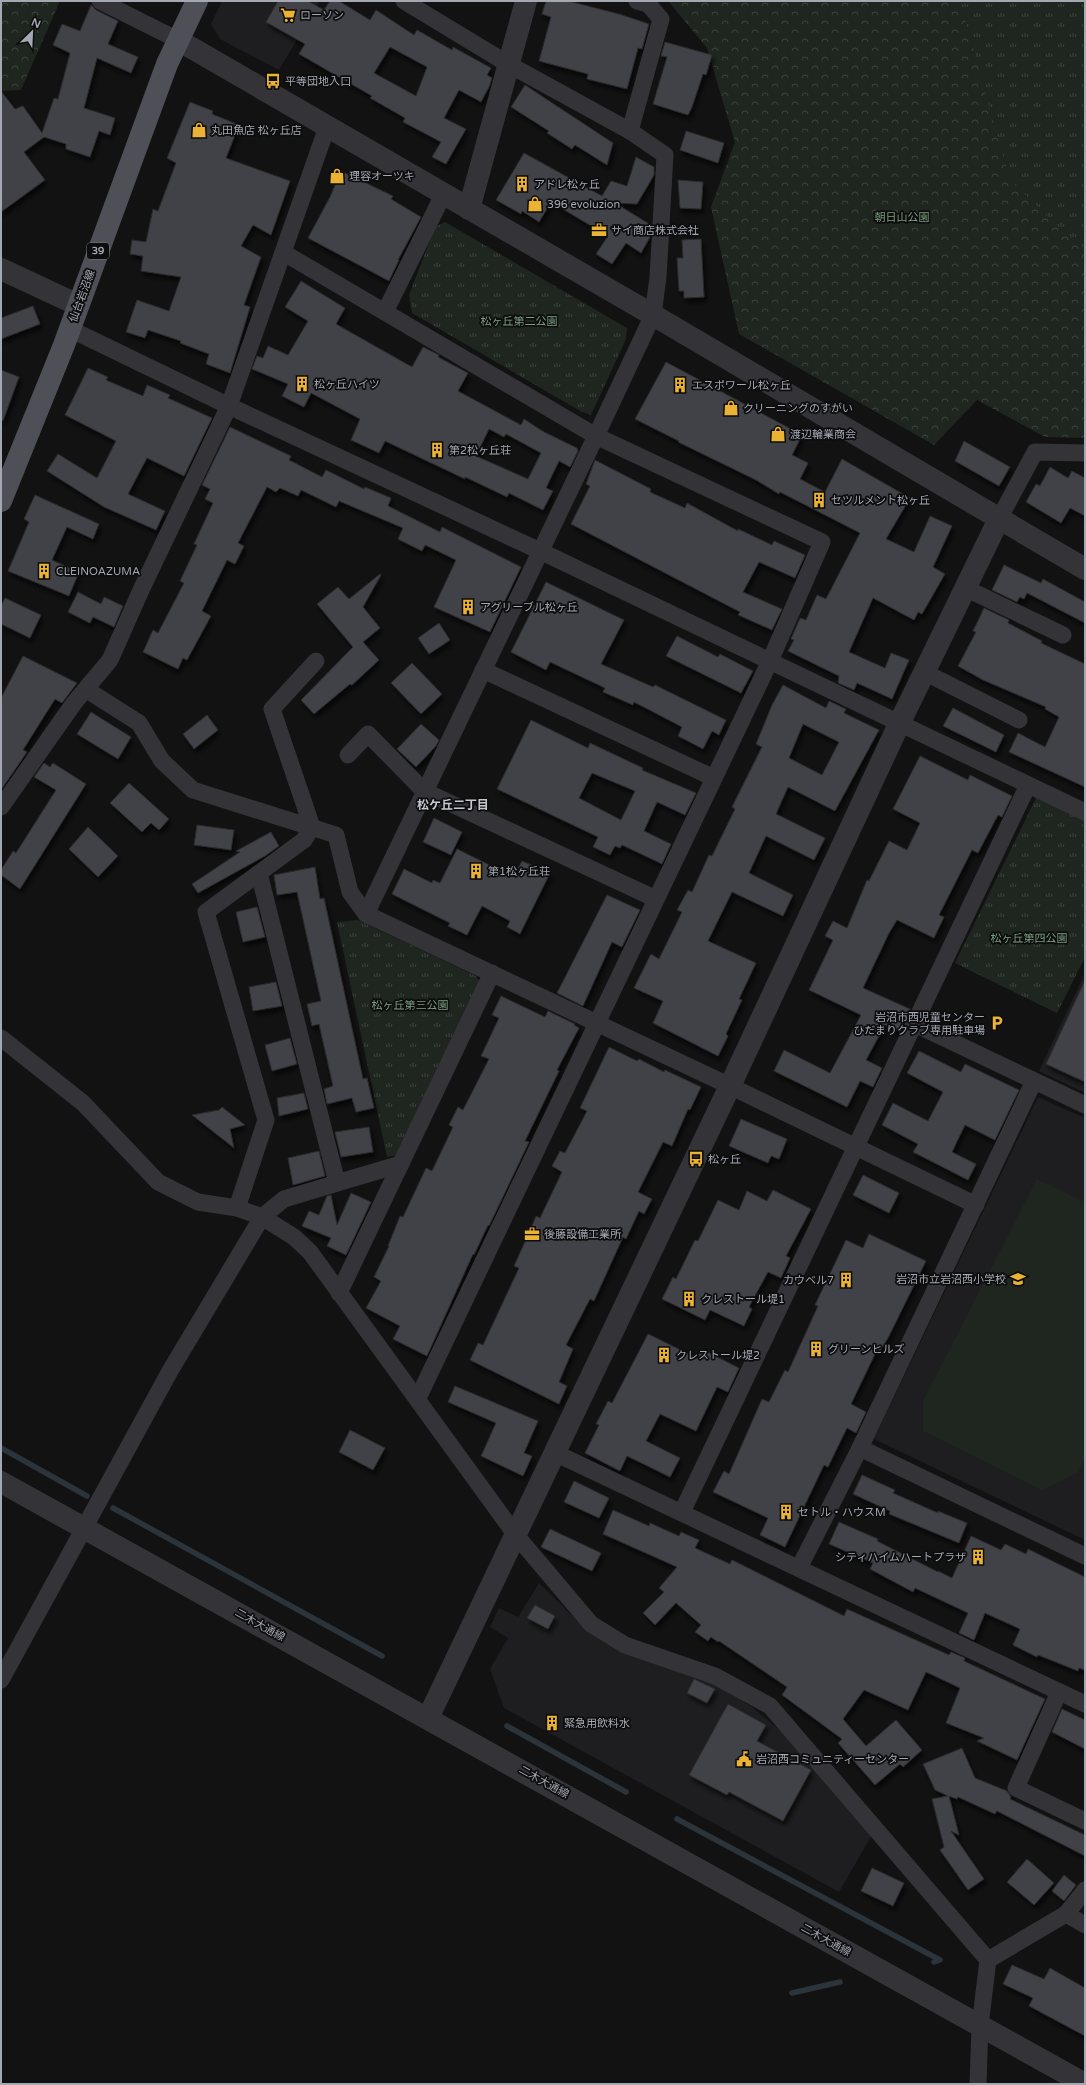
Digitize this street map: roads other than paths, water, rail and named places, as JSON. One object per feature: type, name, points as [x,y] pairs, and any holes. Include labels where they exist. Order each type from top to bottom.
[{"type":"main road","name":"仙台岩沼線","points":[[1,502],[70,329],[138,142],[178,40],[197,1]]},
{"type":"street","points":[[100,1],[178,40],[652,315],[1085,569]]},
{"type":"street","points":[[366,914],[596,436],[652,315],[658,277],[665,155],[630,131],[508,64],[404,1]]},
{"type":"street","points":[[469,209],[526,1]]},
{"type":"street","points":[[630,131],[661,19],[648,4],[637,1]]},
{"type":"street","points":[[1,807],[74,703],[110,660],[141,590],[229,406],[327,127]]},
{"type":"street","points":[[386,312],[444,194]]},
{"type":"street","points":[[284,253],[596,436],[822,542],[770,661],[418,1398]]},
{"type":"street","points":[[1,269],[78,305]]},
{"type":"street","points":[[70,329],[229,406],[540,551],[900,722],[1085,812]]},
{"type":"street","points":[[428,1718],[730,1086],[900,722],[999,519],[1035,452],[1085,453]]},
{"type":"street","points":[[965,588],[1062,635]]},
{"type":"street","points":[[312,828],[272,709],[316,661]]},
{"type":"street","points":[[483,670],[714,778]]},
{"type":"street","points":[[924,672],[1019,720]]},
{"type":"street","points":[[86,690],[139,723],[162,761],[193,790],[336,835],[350,892],[366,914],[730,1086],[976,1205]]},
{"type":"street","points":[[348,755],[368,734],[424,791],[656,898]]},
{"type":"street","points":[[682,1512],[1028,785]]},
{"type":"street","points":[[237,1208],[266,1120],[206,912],[304,840],[312,828]]},
{"type":"street","points":[[259,873],[338,1183]]},
{"type":"street","points":[[339,1293],[492,973]]},
{"type":"street","points":[[915,1024],[1085,1105]]},
{"type":"street","points":[[1,1038],[83,1103],[158,1182],[198,1202],[237,1208],[262,1217],[294,1237],[310,1252],[516,1534],[591,1624],[625,1645],[715,1676],[770,1706],[988,1960],[980,2026],[978,2084]]},
{"type":"street","points":[[799,1568],[860,1448],[1034,1081]]},
{"type":"street","points":[[1,1680],[170,1371],[262,1217],[284,1199],[401,1164]]},
{"type":"street","points":[[860,1448],[1085,1556]]},
{"type":"street","points":[[555,1453],[1085,1704]]},
{"type":"street","name":"二木大通線","points":[[1,1482],[1085,2084]]},
{"type":"street","points":[[1059,1692],[1016,1788],[1085,1821]]},
{"type":"street","points":[[988,1960],[1066,1914],[1085,1890]]},
{"type":"street","points":[[1066,1914],[1085,1925]]},
{"type":"waterway","points":[[1,1448],[87,1496]]},
{"type":"waterway","points":[[113,1508],[382,1656]]},
{"type":"waterway","points":[[507,1726],[626,1792]]},
{"type":"waterway","points":[[677,1819],[940,1960],[934,1962]]},
{"type":"waterway","points":[[792,1993],[840,1982]]},
{"type":"place","name":"ローソン","points":[[288,15]]},
{"type":"place","name":"平等団地入口","points":[[273,81]]},
{"type":"place","name":"丸田魚店 松ヶ丘店","points":[[199,130]]},
{"type":"place","name":"理容オーツキ","points":[[337,176]]},
{"type":"place","name":"アドレ松ヶ丘","points":[[522,184]]},
{"type":"place","name":"396 evoluzion","points":[[535,204]]},
{"type":"place","name":"サイ商店株式会社","points":[[599,230]]},
{"type":"place","name":"松ヶ丘ハイツ","points":[[302,384]]},
{"type":"place","name":"エスポワール松ヶ丘","points":[[680,385]]},
{"type":"place","name":"クリーニングのすがい","points":[[731,408]]},
{"type":"place","name":"渡辺輪業商会","points":[[778,434]]},
{"type":"place","name":"第2松ヶ丘荘","points":[[437,450]]},
{"type":"place","name":"セツルメント松ヶ丘","points":[[819,500]]},
{"type":"place","name":"CLEINOAZUMA","points":[[44,571]]},
{"type":"place","name":"アグリーブル松ヶ丘","points":[[468,607]]},
{"type":"place","name":"第1松ヶ丘荘","points":[[476,871]]},
{"type":"place","name":"岩沼市西児童センター ひだまりクラブ専用駐車場","points":[[997,1023]]},
{"type":"place","name":"松ヶ丘","points":[[696,1159]]},
{"type":"place","name":"後藤設備工業所","points":[[532,1234]]},
{"type":"place","name":"岩沼市立岩沼西小学校","points":[[1018,1279]]},
{"type":"place","name":"カウベル7","points":[[846,1280]]},
{"type":"place","name":"クレストール堤1","points":[[689,1299]]},
{"type":"place","name":"グリーンヒルズ","points":[[816,1349]]},
{"type":"place","name":"クレストール堤2","points":[[664,1355]]},
{"type":"place","name":"セトル・ハウスM","points":[[786,1512]]},
{"type":"place","name":"シティハイムハートプラザ","points":[[978,1557]]},
{"type":"place","name":"緊急用飲料水","points":[[552,1723]]},
{"type":"place","name":"岩沼西コミュニティーセンター","points":[[744,1759]]},
{"type":"district","name":"松ケ丘二丁目","points":[[453,805]]},
{"type":"park label","name":"朝日山公園","points":[[902,217]]},
{"type":"park label","name":"松ヶ丘第二公園","points":[[519,321]]},
{"type":"park label","name":"松ヶ丘第四公園","points":[[1029,938]]},
{"type":"park label","name":"松ヶ丘第三公園","points":[[410,1005]]}]
